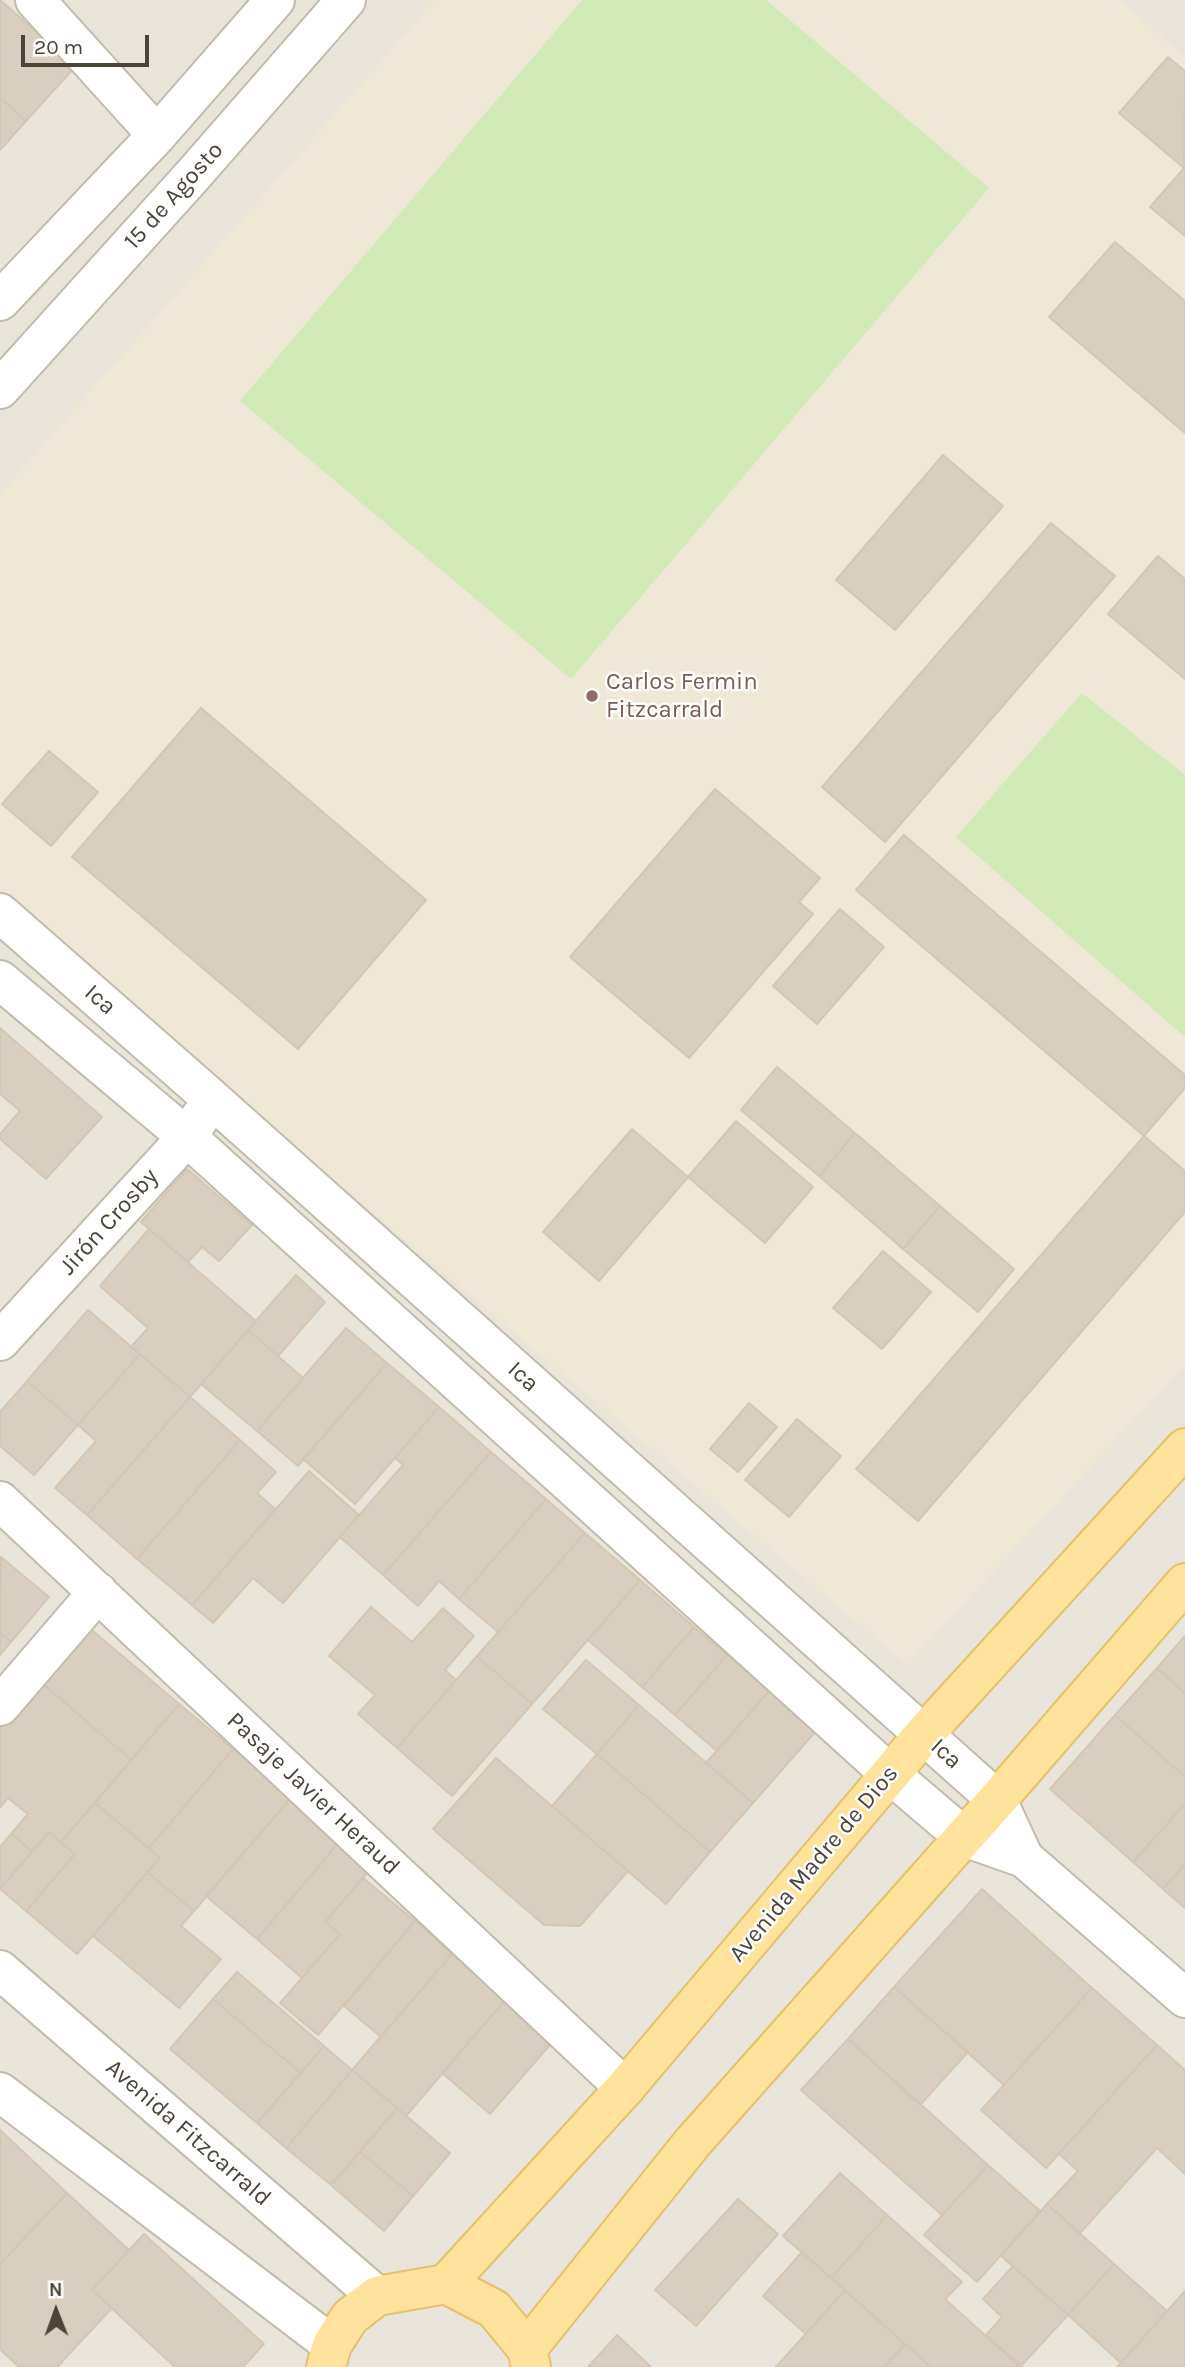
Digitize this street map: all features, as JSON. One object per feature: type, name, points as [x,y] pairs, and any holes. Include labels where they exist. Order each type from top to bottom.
[{"type":"main road","name":"Avenida Madre de Dios","points":[[446,2284],[625,2088],[924,1734],[1185,1448]]},
{"type":"main road","points":[[329,2356],[350,2317],[377,2296],[446,2284],[494,2309],[529,2358],[693,2142],[997,1800],[1185,1583]]},
{"type":"street","points":[[35,0],[157,135]]},
{"type":"street","points":[[0,300],[157,135],[275,0]]},
{"type":"street","name":"15 de Agosto","points":[[0,389],[346,0]]},
{"type":"street","name":"Ica","points":[[0,913],[997,1800],[1024,1858]]},
{"type":"street","name":"Ica","points":[[0,980],[187,1137],[890,1774],[964,1837],[1024,1858],[1185,1998]]},
{"type":"street","name":"Jirón Crosby","points":[[0,1341],[187,1137],[212,1099]]},
{"type":"street","name":"Pasaje Javier Heraud","points":[[0,1500],[625,2088]]},
{"type":"street","points":[[0,1706],[98,1592]]},
{"type":"street","name":"Avenida Fitzcarrald","points":[[0,1970],[377,2296]]},
{"type":"street","points":[[0,2092],[329,2356]]},
{"type":"shaded area","points":[[0,0],[1185,0],[1185,2367],[0,2367]]},
{"type":"shaded area","name":"Carlos Fermin Fitzcarrald","points":[[435,0],[1120,0],[1185,57],[1185,1365],[907,1665],[0,897],[0,494]]},
{"type":"green space","points":[[582,0],[766,0],[989,188],[571,679],[240,401]]},
{"type":"green space","points":[[1082,693],[1185,775],[1185,1037],[956,837]]},
{"type":"building","points":[[0,0],[76,66],[26,121],[0,98]]},
{"type":"building","points":[[1168,57],[1185,71],[1184,168],[1119,113]]},
{"type":"building","points":[[0,98],[26,121],[0,150]]},
{"type":"building","points":[[1185,167],[1185,236],[1150,207]]},
{"type":"building","points":[[1115,242],[1185,301],[1185,433],[1049,317]]},
{"type":"building","points":[[943,455],[1003,506],[895,630],[836,580]]},
{"type":"building","points":[[1051,523],[1115,576],[885,842],[822,787]]},
{"type":"building","points":[[1158,556],[1185,579],[1185,679],[1108,614]]},
{"type":"building","points":[[201,708],[426,900],[298,1049],[72,857]]},
{"type":"building","points":[[49,751],[98,792],[51,846],[2,804]]},
{"type":"building","points":[[715,789],[820,878],[799,902],[813,914],[689,1058],[570,957]]},
{"type":"building","points":[[904,835],[1185,1075],[1185,1088],[1144,1136],[856,890]]},
{"type":"building","points":[[840,909],[884,947],[817,1024],[773,986]]},
{"type":"building","points":[[0,1028],[102,1117],[46,1179],[0,1139],[0,1134],[20,1111],[0,1094]]},
{"type":"building","points":[[777,1067],[855,1133],[819,1176],[741,1110]]},
{"type":"building","points":[[736,1121],[813,1187],[765,1243],[688,1177]]},
{"type":"building","points":[[632,1129],[688,1177],[599,1281],[543,1232]]},
{"type":"building","points":[[855,1133],[940,1206],[903,1249],[819,1176]]},
{"type":"building","points":[[1144,1136],[1185,1171],[1185,1212],[918,1521],[856,1469]]},
{"type":"building","points":[[187,1169],[252,1225],[219,1261],[202,1247],[188,1262],[141,1222]]},
{"type":"building","points":[[940,1206],[1014,1269],[978,1312],[903,1249]]},
{"type":"building","points":[[149,1229],[256,1321],[190,1397],[131,1347],[148,1328],[100,1286]]},
{"type":"building","points":[[883,1251],[931,1292],[882,1349],[833,1308]]},
{"type":"building","points":[[296,1275],[325,1302],[278,1356],[248,1330]]},
{"type":"building","points":[[88,1310],[140,1354],[78,1425],[27,1381]]},
{"type":"building","points":[[346,1328],[387,1363],[298,1466],[257,1431]]},
{"type":"building","points":[[248,1330],[303,1378],[257,1431],[201,1384]]},
{"type":"building","points":[[140,1354],[190,1397],[87,1515],[55,1488],[96,1441],[78,1425]]},
{"type":"building","points":[[387,1363],[439,1407],[355,1504],[303,1459]]},
{"type":"building","points":[[27,1381],[78,1425],[34,1475],[0,1446],[0,1412]]},
{"type":"building","points":[[190,1397],[240,1440],[137,1559],[87,1515]]},
{"type":"building","points":[[749,1403],[777,1427],[738,1472],[710,1449]]},
{"type":"building","points":[[439,1407],[491,1452],[383,1575],[340,1537],[403,1465],[395,1458]]},
{"type":"building","points":[[797,1419],[841,1456],[789,1517],[745,1480]]},
{"type":"building","points":[[240,1440],[276,1472],[257,1493],[275,1509],[192,1605],[137,1559]]},
{"type":"building","points":[[491,1452],[546,1499],[459,1599],[439,1581],[418,1606],[383,1575]]},
{"type":"building","points":[[309,1471],[359,1515],[283,1603],[253,1578],[213,1623],[192,1605]]},
{"type":"building","points":[[546,1499],[585,1533],[498,1632],[459,1599]]},
{"type":"building","points":[[585,1533],[640,1580],[532,1704],[477,1656]]},
{"type":"building","points":[[1,1557],[49,1597],[11,1642],[0,1633]]},
{"type":"building","points":[[640,1580],[694,1627],[642,1687],[588,1640]]},
{"type":"building","points":[[371,1607],[412,1642],[443,1608],[474,1636],[445,1670],[456,1680],[397,1748],[358,1714],[375,1695],[329,1656]]},
{"type":"building","points":[[87,1626],[179,1704],[131,1760],[40,1681]]},
{"type":"building","points":[[694,1627],[727,1655],[675,1715],[642,1687]]},
{"type":"building","points":[[0,1633],[11,1642],[0,1655]]},
{"type":"building","points":[[1185,1636],[1185,1693],[1157,1668]]},
{"type":"building","points":[[727,1655],[769,1691],[717,1751],[675,1715]]},
{"type":"building","points":[[477,1656],[532,1704],[452,1796],[397,1748]]},
{"type":"building","points":[[586,1660],[639,1705],[597,1754],[543,1709]]},
{"type":"building","points":[[1157,1668],[1185,1693],[1185,1777],[1115,1715]]},
{"type":"building","points":[[40,1681],[131,1760],[61,1842],[49,1832],[32,1851],[11,1834],[28,1814],[8,1798],[0,1808],[0,1727]]},
{"type":"building","points":[[769,1691],[816,1731],[753,1803],[706,1763]]},
{"type":"building","points":[[179,1704],[233,1749],[149,1848],[95,1803]]},
{"type":"building","points":[[639,1705],[753,1803],[710,1852],[597,1754]]},
{"type":"building","points":[[1115,1715],[1185,1777],[1185,1804],[1133,1862],[1050,1789]]},
{"type":"building","points":[[233,1749],[291,1798],[194,1911],[147,1872],[160,1858],[149,1848]]},
{"type":"building","points":[[597,1754],[710,1852],[666,1904],[552,1806]]},
{"type":"building","points":[[496,1758],[628,1871],[580,1926],[544,1925],[433,1829]]},
{"type":"building","points":[[291,1798],[341,1840],[257,1939],[206,1896]]},
{"type":"building","points":[[95,1803],[160,1858],[77,1954],[26,1911],[75,1854],[61,1842]]},
{"type":"building","points":[[1185,1804],[1185,1864],[1163,1889],[1133,1862]]},
{"type":"building","points":[[49,1832],[75,1854],[26,1911],[0,1889]]},
{"type":"building","points":[[11,1834],[32,1851],[0,1889],[0,1847]]},
{"type":"building","points":[[341,1840],[372,1867],[325,1922],[340,1934],[302,1978],[257,1939]]},
{"type":"building","points":[[1185,1864],[1185,1908],[1163,1889]]},
{"type":"building","points":[[147,1872],[194,1911],[181,1926],[221,1959],[179,2008],[93,1936]]},
{"type":"building","points":[[363,1878],[415,1921],[318,2035],[280,2003],[340,1934],[325,1922]]},
{"type":"building","points":[[982,1889],[1092,1988],[1004,2085],[894,1987]]},
{"type":"building","points":[[415,1921],[452,1954],[381,2037],[344,2006]]},
{"type":"building","points":[[452,1954],[506,1999],[406,2116],[352,2070]]},
{"type":"building","points":[[237,1972],[324,2046],[301,2073],[213,1999]]},
{"type":"building","points":[[894,1987],[968,2052],[920,2105],[848,2039]]},
{"type":"building","points":[[1092,1988],[1157,2045],[1046,2168],[981,2110]]},
{"type":"building","points":[[213,1999],[301,2073],[257,2123],[170,2049]]},
{"type":"building","points":[[506,1999],[555,2039],[490,2114],[442,2073]]},
{"type":"building","points":[[848,2039],[988,2165],[942,2215],[801,2090]]},
{"type":"building","points":[[1157,2045],[1185,2070],[1185,2174],[1157,2148],[1080,2233],[1047,2204],[1078,2171],[1059,2154]]},
{"type":"building","points":[[324,2046],[352,2070],[286,2148],[257,2123]]},
{"type":"building","points":[[352,2070],[397,2108],[331,2185],[286,2148]]},
{"type":"building","points":[[397,2108],[450,2153],[413,2196],[360,2152]]},
{"type":"building","points":[[0,2130],[67,2193],[0,2264]]},
{"type":"building","points":[[360,2152],[413,2196],[384,2231],[331,2185]]},
{"type":"building","points":[[988,2165],[1040,2211],[977,2282],[924,2235]]},
{"type":"building","points":[[840,2173],[887,2215],[831,2278],[783,2236]]},
{"type":"building","points":[[67,2193],[129,2250],[92,2290],[112,2308],[57,2367],[19,2367],[0,2349],[0,2264]]},
{"type":"building","points":[[738,2199],[778,2234],[696,2326],[655,2290]]},
{"type":"building","points":[[1047,2204],[1114,2264],[1068,2315],[1001,2256]]},
{"type":"building","points":[[887,2215],[962,2282],[945,2299],[1020,2367],[931,2367],[831,2278]]},
{"type":"building","points":[[144,2234],[264,2344],[243,2367],[175,2367],[92,2290]]},
{"type":"building","points":[[802,2252],[845,2290],[806,2334],[763,2296]]},
{"type":"building","points":[[1114,2264],[1167,2311],[1121,2363],[1068,2315]]},
{"type":"building","points":[[1013,2266],[1068,2315],[1021,2366],[986,2335],[1002,2317],[983,2299]]},
{"type":"building","points":[[845,2290],[905,2344],[884,2367],[776,2367]]},
{"type":"building","points":[[1185,2291],[1185,2365],[1117,2367]]},
{"type":"building","points":[[617,2335],[651,2367],[588,2367]]},
{"type":"building","points":[[905,2344],[931,2367],[884,2367]]},
{"type":"place","name":"Carlos Fermin Fitzcarrald","points":[[592,696]]}]
